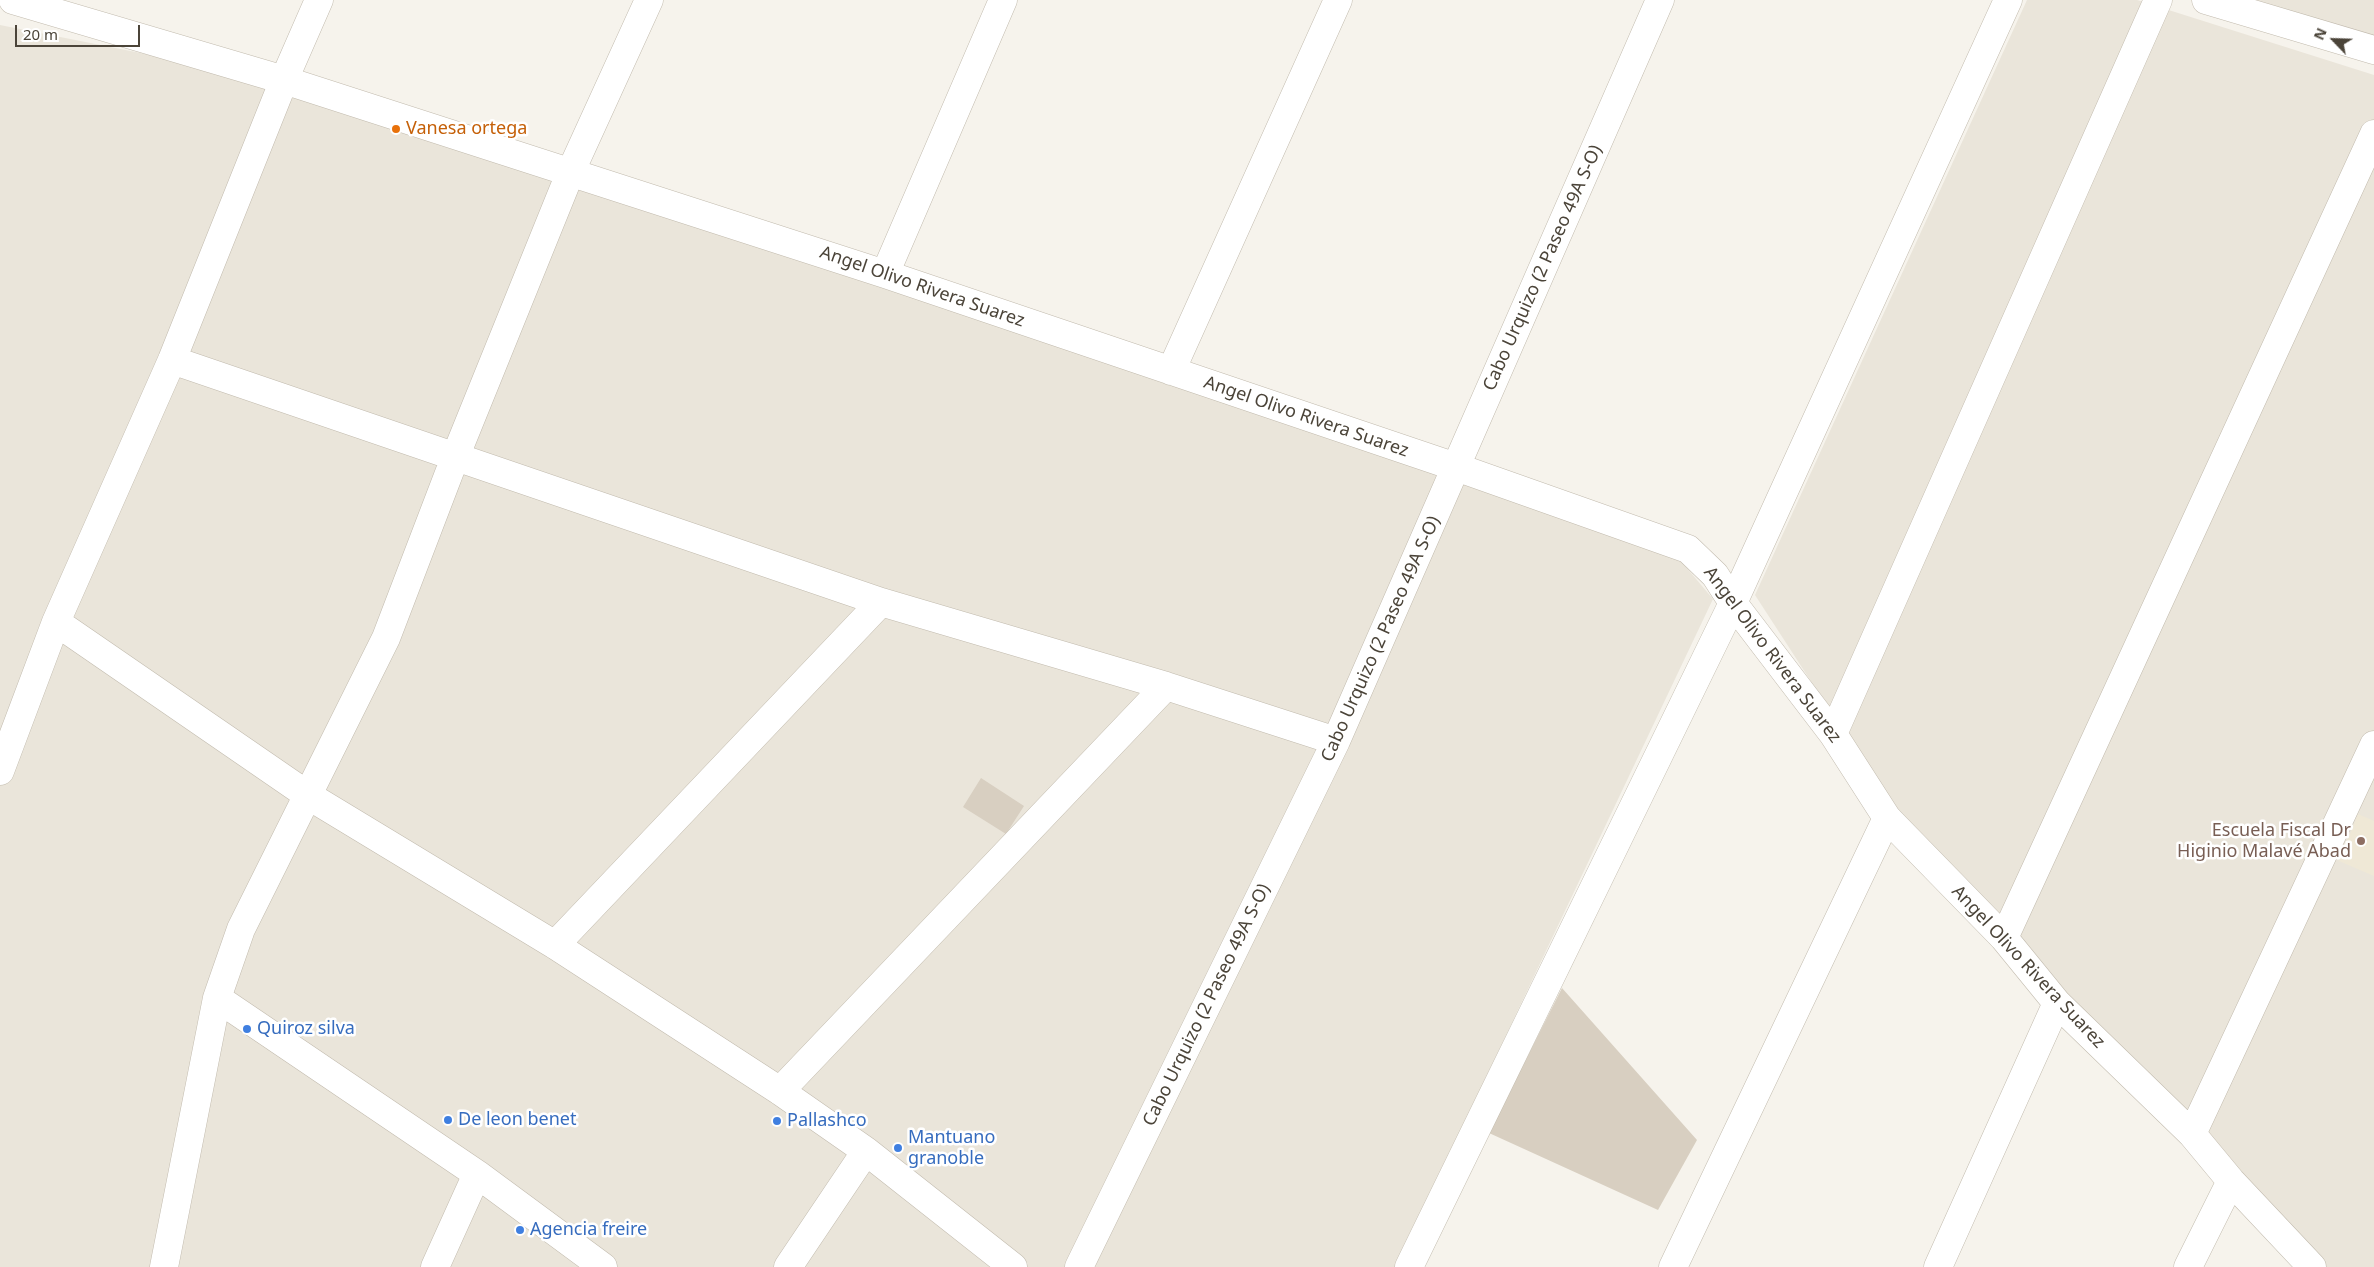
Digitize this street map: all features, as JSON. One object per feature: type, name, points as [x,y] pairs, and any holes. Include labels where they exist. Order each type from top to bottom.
[{"type":"street","name":"Angel Olivo Rivera Suarez","points":[[12,0],[284,80],[885,274],[1688,549],[1715,575],[1733,603],[1833,734],[1887,818],[2004,938],[2057,1003],[2192,1134],[2231,1181],[2312,1267]]},
{"type":"street","points":[[0,772],[56,622],[172,360],[284,80],[319,0]]},
{"type":"street","points":[[164,1267],[217,998],[240,930],[309,796],[386,638],[456,455],[570,171],[648,0]]},
{"type":"street","points":[[885,274],[1002,0]]},
{"type":"street","points":[[1171,371],[1338,0]]},
{"type":"street","name":"Cabo Urquizo (2 Paseo 49A S-O)","points":[[1079,1267],[1336,741],[1660,0]]},
{"type":"street","points":[[1409,1267],[1733,603],[2008,0]]},
{"type":"street","points":[[1833,734],[2158,0]]},
{"type":"street","points":[[2206,0],[2374,50]]},
{"type":"street","points":[[2004,938],[2374,134]]},
{"type":"street","points":[[172,360],[456,455],[881,602],[1166,686],[1336,741]]},
{"type":"street","points":[[555,945],[881,602]]},
{"type":"street","points":[[56,622],[309,796],[555,945],[780,1091],[866,1151],[1013,1267]]},
{"type":"street","points":[[780,1091],[1166,686]]},
{"type":"street","points":[[2192,1134],[2374,745]]},
{"type":"street","points":[[1673,1267],[1887,818]]},
{"type":"street","points":[[217,998],[477,1174],[603,1267]]},
{"type":"street","points":[[1938,1267],[2057,1003]]},
{"type":"street","points":[[788,1267],[866,1151]]},
{"type":"street","points":[[435,1267],[477,1174]]},
{"type":"street","points":[[2188,1267],[2231,1181]]},
{"type":"shaded area","points":[[2027,0],[2137,0],[2374,75],[2374,1267],[2324,1267],[1895,811],[1755,595]]},
{"type":"shaded area","points":[[2224,0],[2374,0],[2374,45]]},
{"type":"shaded area","points":[[0,25],[291,83],[1445,470],[1680,560],[1713,599],[1396,1267],[0,1267]]},
{"type":"shaded area","name":"Escuela Fiscal Dr Higinio Malavé Abad","points":[[2358,814],[2374,821],[2374,876],[2339,861]]},
{"type":"building","points":[[981,778],[1024,806],[1006,834],[963,807]]},
{"type":"building","points":[[1562,988],[1697,1140],[1658,1210],[1489,1133]]},
{"type":"place","name":"Vanesa ortega","points":[[396,129]]},
{"type":"place","name":"Escuela Fiscal Dr Higinio Malavé Abad","points":[[2361,841]]},
{"type":"place","name":"Quiroz silva","points":[[247,1029]]},
{"type":"place","name":"De leon benet","points":[[448,1120]]},
{"type":"place","name":"Pallashco","points":[[777,1121]]},
{"type":"place","name":"Mantuano granoble","points":[[898,1148]]},
{"type":"place","name":"Agencia freire","points":[[520,1230]]}]
